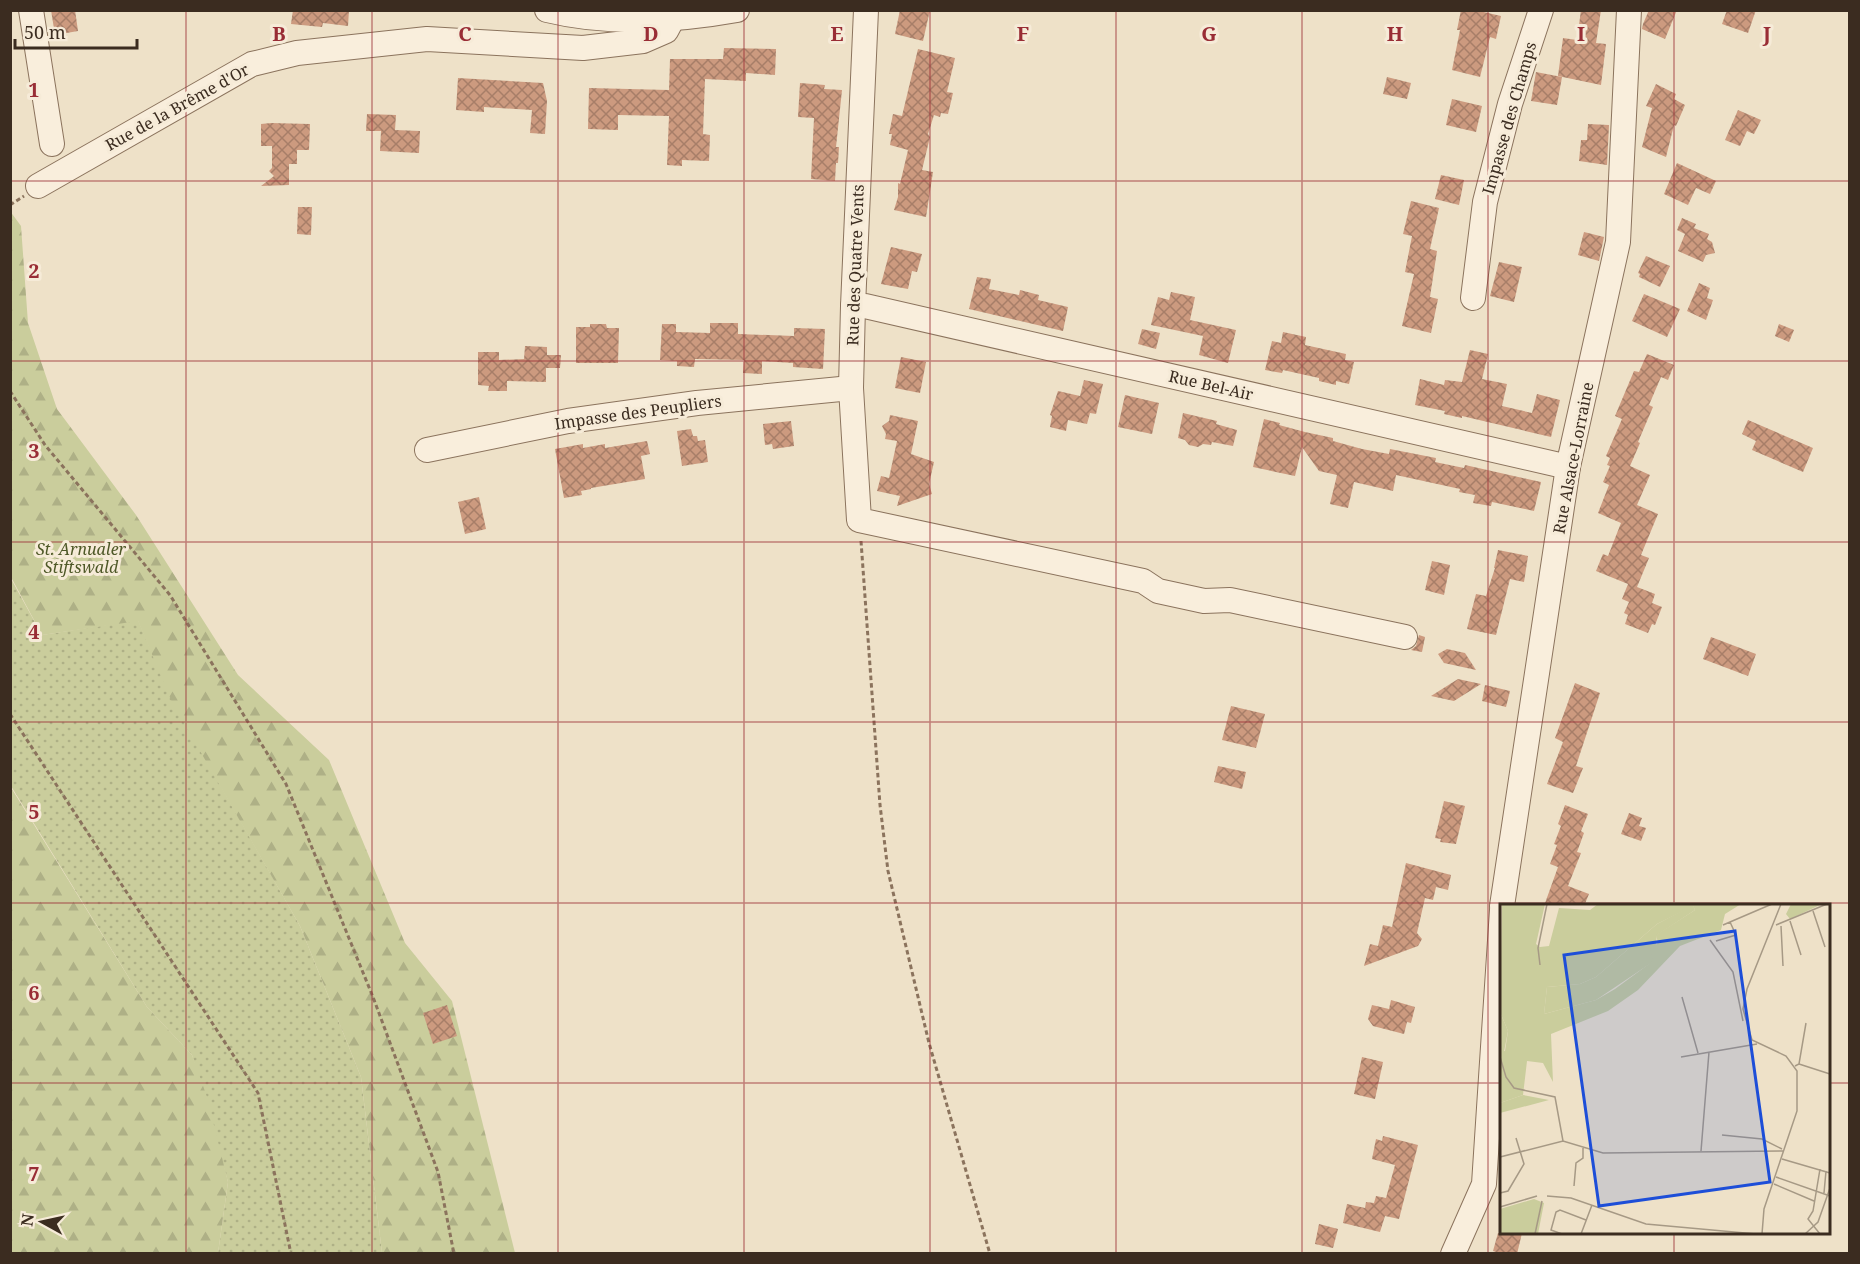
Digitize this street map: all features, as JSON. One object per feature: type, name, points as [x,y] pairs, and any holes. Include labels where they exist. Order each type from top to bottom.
[{"type":"street","points":[[31,10],[52,144]]},
{"type":"street","points":[[547,10],[575,17],[646,19],[693,18],[738,10]]},
{"type":"street","name":"Rue des Quatre Vents","points":[[859,520],[851,388],[866,10]]},
{"type":"street","name":"Impasse des Champs","points":[[1473,298],[1485,202],[1509,105],[1541,10]]},
{"type":"street","name":"Rue Alsace-Lorraine","points":[[1502,904],[1568,467],[1618,242],[1629,10]]},
{"type":"street","name":"Rue de la Brême d'Or","points":[[38,186],[252,64],[297,53],[427,39],[583,48],[642,41],[666,31],[673,18]]},
{"type":"street","name":"Rue Bel-Air","points":[[853,306],[865,306],[1568,467]]},
{"type":"street","name":"Impasse des Peupliers","points":[[427,450],[568,421],[696,403],[851,388]]},
{"type":"street","points":[[859,520],[1143,581],[1158,591],[1204,601],[1230,600],[1405,637]]},
{"type":"street","points":[[1453,1254],[1484,1184],[1500,940]]},
{"type":"path","points":[[10,391],[45,446],[170,595],[286,784],[374,996],[438,1172],[454,1254]]},
{"type":"path","points":[[859,520],[880,805],[888,872],[929,1043],[990,1254]]},
{"type":"path","points":[[10,714],[258,1093],[291,1254]]},
{"type":"green space","name":"St. Arnualer Stiftswald","points":[[10,211],[21,226],[28,323],[57,409],[136,515],[238,675],[329,760],[405,943],[452,1001],[515,1253],[382,1253],[361,1077],[300,926],[171,700],[138,621],[42,635],[11,577]]},
{"type":"green space","points":[[10,577],[42,635],[138,620],[172,700],[300,926],[361,1077],[382,1253],[218,1253],[228,1182],[192,1055],[147,1007],[11,786]]},
{"type":"green space","points":[[10,786],[147,1007],[192,1055],[207,1097],[228,1182],[218,1253],[11,1253]]},
{"type":"building","points":[[51,10],[75,10],[78,31],[55,35]]},
{"type":"building","points":[[293,10],[349,10],[348,26],[323,23],[322,27],[291,24]]},
{"type":"building","points":[[900,10],[930,10],[923,41],[895,34]]},
{"type":"building","points":[[1461,10],[1475,10],[1501,16],[1496,39],[1490,37],[1480,77],[1452,70],[1460,30],[1457,30]]},
{"type":"building","points":[[1581,10],[1601,10],[1596,43],[1606,44],[1601,85],[1558,76],[1563,38],[1577,40]]},
{"type":"building","points":[[1649,10],[1677,10],[1665,39],[1642,29]]},
{"type":"building","points":[[1727,10],[1756,10],[1748,33],[1722,24]]},
{"type":"building","points":[[724,48],[776,49],[775,75],[746,73],[746,81],[705,79],[703,134],[710,135],[709,161],[682,160],[682,166],[667,165],[669,116],[618,115],[618,130],[588,129],[589,88],[669,90],[670,59],[723,59]]},
{"type":"building","points":[[918,49],[955,58],[947,92],[953,93],[948,114],[941,113],[940,117],[934,115],[928,134],[930,137],[922,170],[933,172],[926,217],[894,210],[898,197],[898,183],[900,184],[908,150],[890,145],[892,134],[889,134],[893,114],[902,116]]},
{"type":"building","points":[[1536,72],[1562,77],[1557,105],[1531,101]]},
{"type":"building","points":[[1387,77],[1411,83],[1407,99],[1383,94]]},
{"type":"building","points":[[458,78],[543,83],[547,101],[545,134],[530,133],[532,110],[484,107],[484,112],[456,110]]},
{"type":"building","points":[[800,83],[825,85],[824,89],[842,90],[835,181],[811,179],[814,118],[798,117]]},
{"type":"building","points":[[1656,84],[1676,94],[1674,99],[1685,105],[1676,126],[1674,125],[1666,157],[1642,147],[1652,108],[1646,106]]},
{"type":"building","points":[[1452,99],[1482,106],[1476,132],[1446,125]]},
{"type":"building","points":[[1738,110],[1761,120],[1754,134],[1747,131],[1740,146],[1725,140]]},
{"type":"building","points":[[367,114],[396,115],[395,130],[420,131],[419,153],[380,151],[381,131],[366,131]]},
{"type":"building","points":[[261,124],[310,124],[309,150],[297,150],[297,164],[289,164],[289,185],[261,186],[274,176],[269,171],[272,168],[272,146],[261,146]]},
{"type":"building","points":[[1588,124],[1609,125],[1607,165],[1579,161],[1581,140],[1587,140]]},
{"type":"building","points":[[1677,163],[1716,181],[1710,194],[1696,188],[1688,205],[1664,194]]},
{"type":"building","points":[[1441,175],[1464,180],[1459,205],[1435,199]]},
{"type":"building","points":[[1411,201],[1439,208],[1430,249],[1437,251],[1430,297],[1438,299],[1431,333],[1402,326],[1414,274],[1405,272],[1412,236],[1403,234]]},
{"type":"building","points":[[298,207],[312,207],[311,235],[297,234]]},
{"type":"building","points":[[1682,218],[1696,224],[1694,228],[1709,234],[1707,239],[1712,242],[1715,253],[1706,255],[1703,262],[1678,251],[1685,234],[1677,230]]},
{"type":"building","points":[[1584,232],[1604,237],[1599,261],[1578,255]]},
{"type":"building","points":[[891,247],[922,254],[917,272],[912,271],[908,289],[881,284]]},
{"type":"building","points":[[1646,256],[1670,266],[1660,287],[1639,277],[1638,273]]},
{"type":"building","points":[[1499,262],[1522,267],[1514,302],[1490,296]]},
{"type":"building","points":[[977,277],[991,279],[989,289],[1019,295],[1020,290],[1039,295],[1038,300],[1068,307],[1063,331],[969,309]]},
{"type":"building","points":[[1699,283],[1710,288],[1707,298],[1713,300],[1706,320],[1687,311]]},
{"type":"building","points":[[1171,292],[1195,297],[1190,320],[1236,330],[1228,363],[1199,355],[1203,336],[1151,325],[1158,297],[1169,300]]},
{"type":"building","points":[[1644,294],[1680,309],[1667,337],[1632,321]]},
{"type":"building","points":[[710,323],[738,323],[738,334],[794,336],[794,328],[825,329],[823,369],[793,367],[793,363],[762,361],[762,374],[743,373],[744,360],[695,359],[694,367],[677,366],[677,361],[660,360],[662,324],[676,324],[676,332],[710,333]]},
{"type":"building","points":[[590,324],[606,324],[607,328],[619,328],[618,363],[576,363],[576,327],[590,327]]},
{"type":"building","points":[[1779,324],[1794,330],[1789,342],[1775,336]]},
{"type":"building","points":[[1142,329],[1160,333],[1156,349],[1138,344]]},
{"type":"building","points":[[1283,332],[1306,337],[1305,345],[1346,354],[1345,360],[1354,362],[1349,384],[1336,381],[1336,385],[1319,381],[1319,378],[1283,370],[1282,373],[1265,370],[1272,341],[1281,343]]},
{"type":"building","points":[[525,346],[547,347],[547,355],[561,355],[560,368],[546,368],[546,382],[507,381],[507,391],[488,391],[489,386],[478,385],[478,352],[499,352],[499,360],[524,359]]},
{"type":"building","points":[[1470,350],[1488,354],[1482,379],[1507,384],[1502,406],[1532,413],[1537,394],[1560,400],[1551,437],[1462,416],[1462,418],[1444,414],[1445,411],[1415,405],[1420,379],[1444,385],[1445,380],[1462,382]]},
{"type":"building","points":[[1647,354],[1674,365],[1668,380],[1661,377],[1649,405],[1653,407],[1630,466],[1650,475],[1637,505],[1658,514],[1641,555],[1649,558],[1637,587],[1655,594],[1652,603],[1662,607],[1655,625],[1652,624],[1648,633],[1625,624],[1628,615],[1624,613],[1629,602],[1622,599],[1628,584],[1596,571],[1603,554],[1608,556],[1621,523],[1598,513],[1609,485],[1603,482],[1610,466],[1607,465],[1610,458],[1606,456],[1622,419],[1615,416],[1634,371],[1639,372]]},
{"type":"building","points":[[901,357],[926,362],[920,393],[895,388]]},
{"type":"building","points":[[1084,380],[1103,384],[1096,414],[1090,413],[1087,424],[1068,420],[1066,431],[1050,427],[1052,416],[1050,415],[1058,391],[1080,396]]},
{"type":"building","points":[[1125,395],[1159,403],[1152,434],[1118,427]]},
{"type":"building","points":[[1183,413],[1217,421],[1216,424],[1237,430],[1233,446],[1212,442],[1211,445],[1203,444],[1198,447],[1189,445],[1185,440],[1178,438]]},
{"type":"building","points":[[890,415],[918,421],[911,454],[934,462],[929,484],[932,494],[897,506],[900,496],[877,491],[881,476],[889,478],[897,441],[885,439],[886,434],[882,426],[889,421]]},
{"type":"building","points":[[1264,419],[1280,423],[1279,425],[1333,438],[1333,441],[1362,449],[1389,454],[1390,449],[1436,458],[1435,462],[1464,468],[1465,465],[1541,482],[1534,511],[1492,502],[1491,506],[1473,503],[1475,495],[1459,492],[1460,489],[1396,475],[1393,491],[1354,482],[1348,508],[1330,504],[1337,475],[1319,471],[1302,447],[1295,476],[1253,467]]},
{"type":"building","points":[[1748,420],[1813,448],[1803,472],[1752,450],[1756,441],[1742,434]]},
{"type":"building","points":[[791,421],[794,446],[773,449],[772,444],[765,445],[763,424]]},
{"type":"building","points":[[691,429],[698,441],[705,440],[708,462],[682,466],[677,431]]},
{"type":"building","points":[[647,441],[650,454],[641,456],[645,479],[591,488],[581,491],[582,495],[564,498],[555,449],[583,444],[583,448],[605,444],[605,448]]},
{"type":"building","points":[[479,497],[486,529],[465,534],[458,502]]},
{"type":"building","points":[[1498,550],[1528,556],[1524,582],[1510,579],[1496,635],[1467,629],[1476,594],[1486,596]]},
{"type":"building","points":[[1432,561],[1450,565],[1444,595],[1425,590]]},
{"type":"building","points":[[1419,635],[1425,637],[1422,652],[1411,650],[1416,646]]},
{"type":"building","points":[[1711,637],[1756,654],[1748,676],[1703,659]]},
{"type":"building","points":[[1447,649],[1465,653],[1476,670],[1444,663],[1438,654]]},
{"type":"building","points":[[1458,679],[1481,684],[1454,701],[1431,696]]},
{"type":"building","points":[[1575,683],[1600,693],[1576,766],[1583,768],[1573,793],[1547,784],[1563,742],[1555,738]]},
{"type":"building","points":[[1485,685],[1510,691],[1506,707],[1482,701]]},
{"type":"building","points":[[1231,706],[1265,714],[1256,748],[1222,740]]},
{"type":"building","points":[[1218,766],[1246,772],[1242,789],[1214,782]]},
{"type":"building","points":[[1444,801],[1465,806],[1456,844],[1440,842],[1441,839],[1435,838]]},
{"type":"building","points":[[1565,805],[1588,814],[1581,831],[1584,833],[1577,852],[1581,853],[1568,886],[1589,894],[1585,904],[1545,904],[1558,867],[1550,864],[1561,826],[1558,824]]},
{"type":"building","points":[[1629,813],[1642,818],[1639,826],[1646,828],[1641,841],[1621,834]]},
{"type":"building","points":[[1406,863],[1451,875],[1448,890],[1436,887],[1433,900],[1425,898],[1417,933],[1422,939],[1418,946],[1364,966],[1370,944],[1378,946],[1383,925],[1392,927]]},
{"type":"building","points":[[1391,1000],[1415,1007],[1411,1023],[1407,1022],[1404,1034],[1373,1026],[1368,1019],[1372,1005],[1389,1009]]},
{"type":"building","points":[[447,1005],[457,1036],[433,1044],[423,1013]]},
{"type":"building","points":[[1362,1057],[1383,1062],[1375,1099],[1354,1094]]},
{"type":"building","points":[[1383,1136],[1418,1145],[1399,1219],[1385,1216],[1380,1232],[1343,1223],[1347,1204],[1365,1208],[1366,1202],[1374,1203],[1376,1196],[1386,1198],[1395,1165],[1372,1159],[1376,1139],[1382,1141]]},
{"type":"building","points":[[1319,1224],[1338,1229],[1333,1248],[1315,1244]]},
{"type":"building","points":[[1498,1233],[1522,1234],[1517,1254],[1502,1254],[1493,1251]]}]
